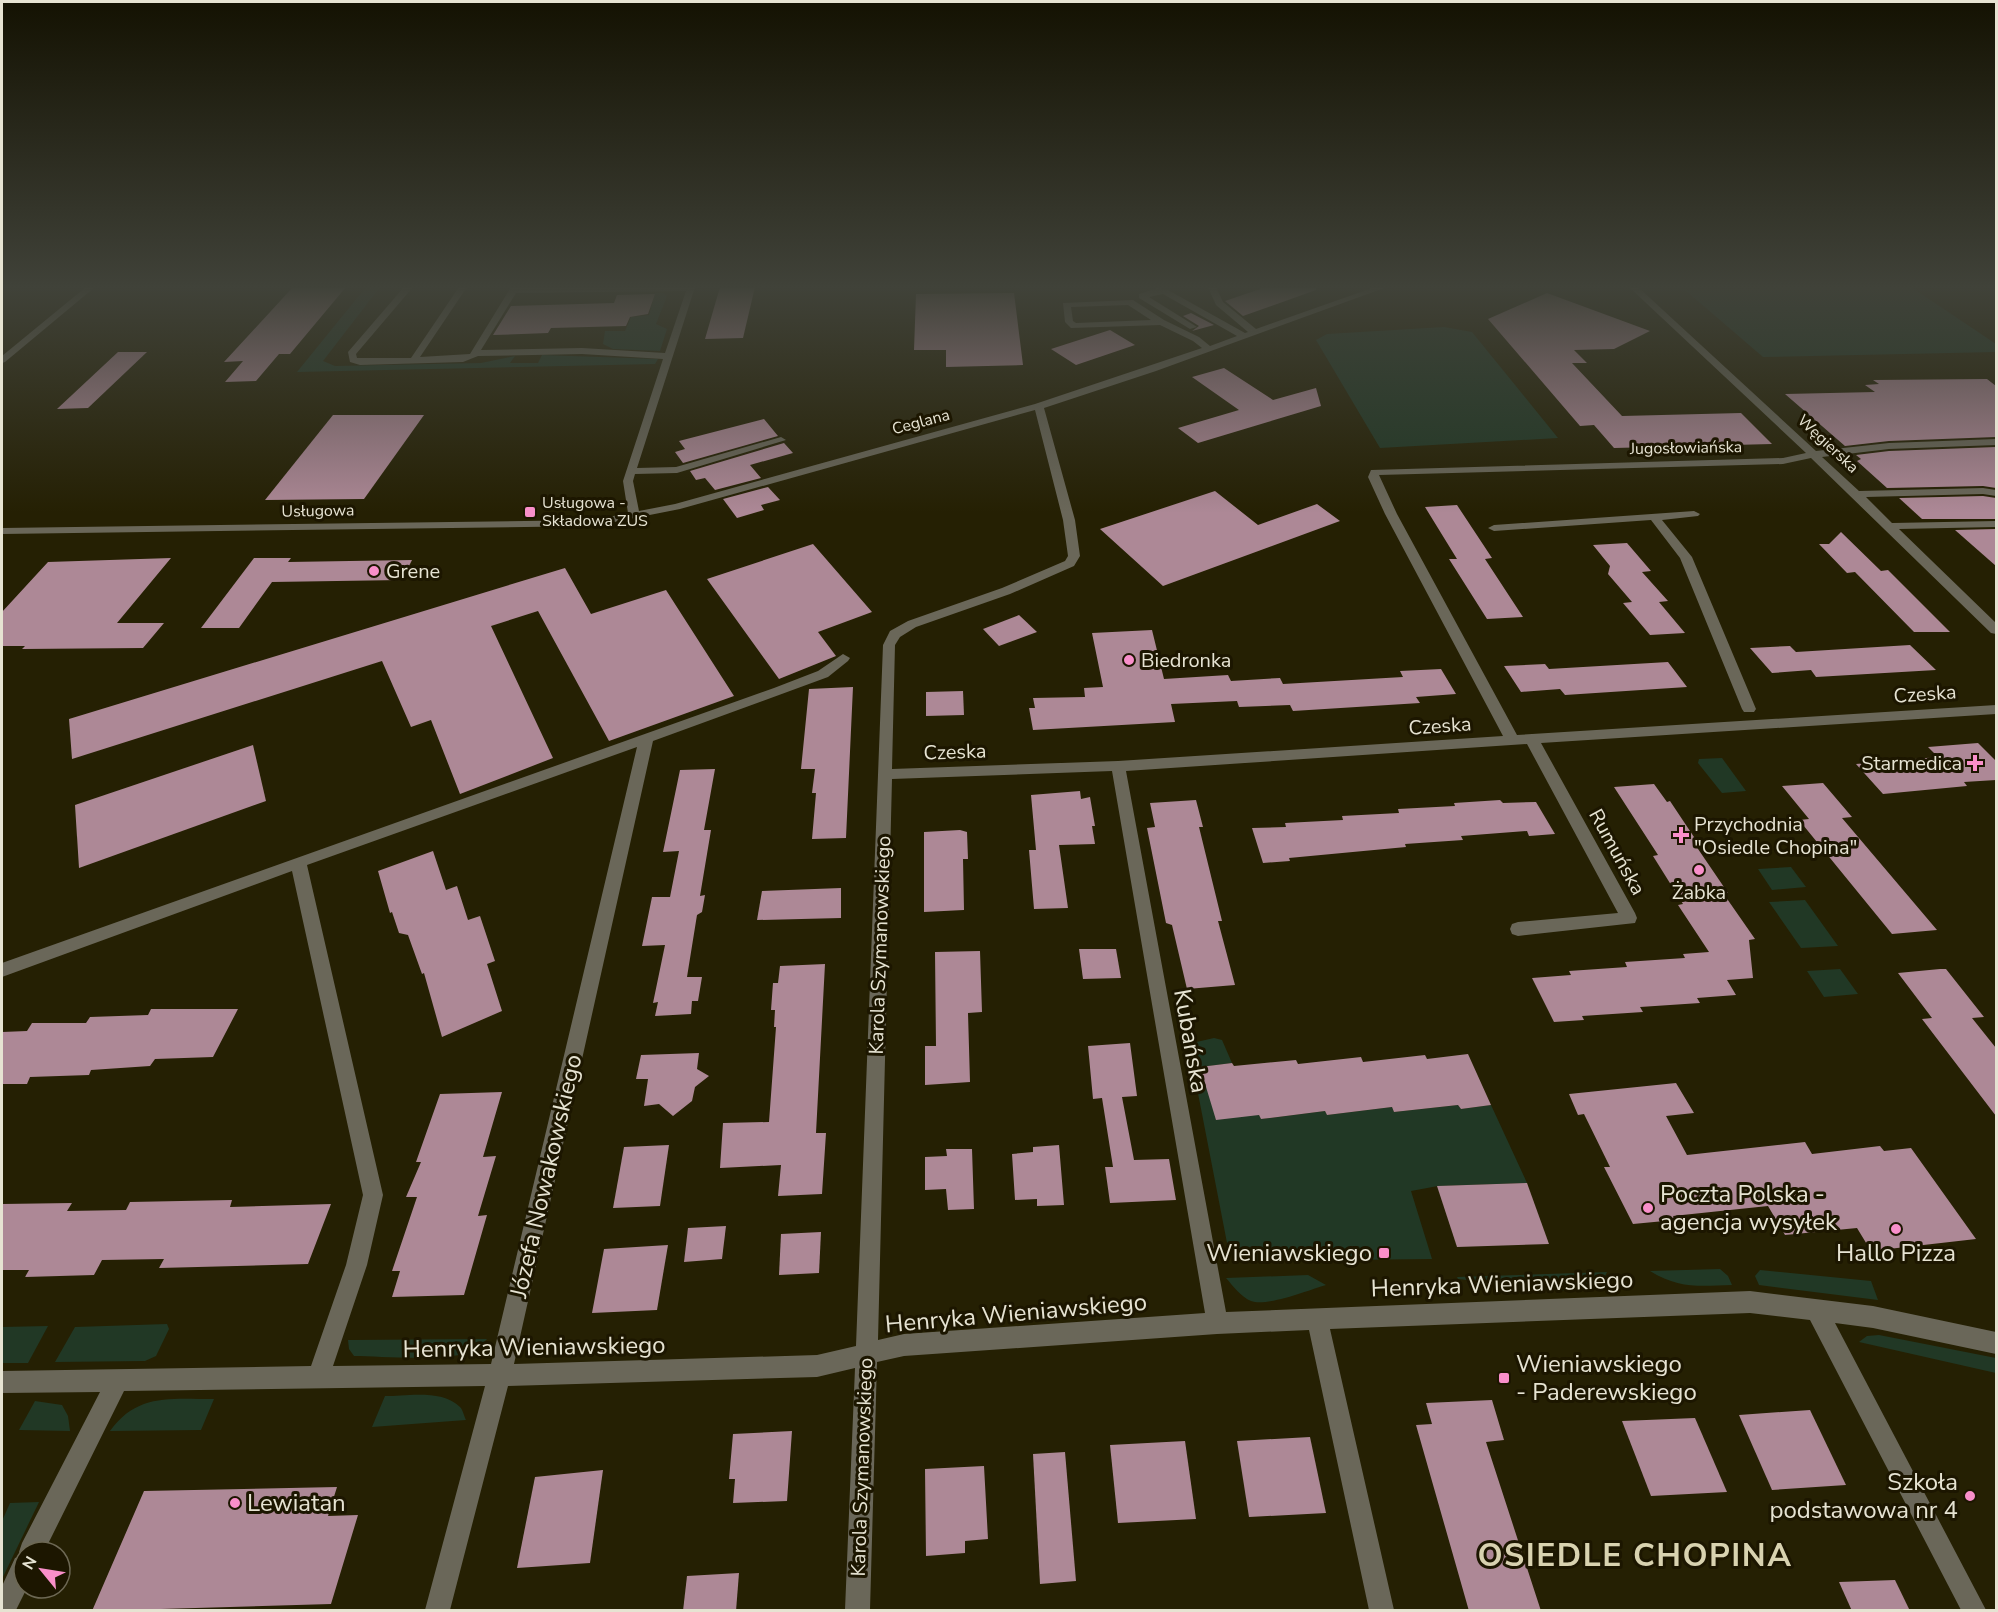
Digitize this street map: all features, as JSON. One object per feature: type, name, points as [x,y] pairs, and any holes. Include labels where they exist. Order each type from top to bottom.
[{"type":"street","points":[[634,515],[628,481],[666,362]]},
{"type":"street","name":"Ceglana","points":[[634,515],[685,504],[1039,406],[1169,362]]},
{"type":"street","name":"Węgierska","points":[[1715,362],[1890,526],[1996,630]]},
{"type":"street","name":"Karola Szymanowskiego","points":[[858,1611],[889,645],[895,634],[912,624],[1006,591],[1070,563],[1074,556],[1069,520],[1039,406]]},
{"type":"street","points":[[631,471],[677,470],[782,440]]},
{"type":"street","name":"Jugosłowiańska","points":[[1513,741],[1390,514],[1373,477],[1375,472],[1783,461],[1814,454],[1893,445],[1996,442]]},
{"type":"street","points":[[1856,494],[1983,491],[1996,493]]},
{"type":"street","points":[[1494,528],[1694,514]]},
{"type":"street","name":"Usługowa","points":[[2,531],[561,525],[594,523],[634,515]]},
{"type":"street","points":[[1653,517],[1686,557],[1749,709]]},
{"type":"street","points":[[1890,526],[1996,524]]},
{"type":"street","points":[[2,970],[823,674],[843,658]]},
{"type":"street","name":"Czeska","points":[[885,774],[1118,766],[1996,709]]},
{"type":"street","name":"Józefa Nowakowskiego","points":[[438,1611],[511,1331],[646,739]]},
{"type":"street","name":"Rumuńska","points":[[1518,929],[1629,918],[1532,740]]},
{"type":"street","name":"Kubańska","points":[[1118,766],[1216,1323]]},
{"type":"street","points":[[297,862],[373,1195],[369,1218],[342,1310],[318,1378]]},
{"type":"street","name":"Henryka Wieniawskiego","points":[[2,1382],[318,1378],[817,1366],[904,1345],[1216,1323],[1750,1302],[1873,1317],[1996,1343]]},
{"type":"street","points":[[1817,1311],[1974,1611]]},
{"type":"street","points":[[1317,1318],[1382,1611]]},
{"type":"street","points":[[37,1540],[118,1380]]},
{"type":"street","points":[[3,1611],[12,1592]]},
{"type":"green space","points":[[305,362],[326,362],[335,366],[485,362],[656,362],[655,364],[297,372]]},
{"type":"green space","points":[[1329,362],[1497,362],[1558,438],[1380,448]]},
{"type":"green space","points":[[1722,758],[1746,791],[1722,793],[1698,763],[1699,759]]},
{"type":"green space","points":[[1791,867],[1806,887],[1772,890],[1758,869]]},
{"type":"green space","points":[[1805,900],[1838,946],[1801,948],[1769,902]]},
{"type":"green space","points":[[1840,969],[1858,994],[1824,997],[1807,971]]},
{"type":"green space","points":[[1214,1038],[1222,1040],[1232,1063],[1201,1067],[1261,1119],[1325,1111],[1327,1115],[1392,1107],[1394,1112],[1458,1105],[1461,1109],[1491,1105],[1527,1183],[1438,1186],[1411,1191],[1432,1259],[1244,1261],[1236,1258],[1228,1248],[1190,1052],[1192,1043]]},
{"type":"green space","points":[[1720,1269],[1728,1276],[1732,1285],[1680,1284],[1650,1271]]},
{"type":"green space","points":[[1760,1270],[1871,1281],[1878,1300],[1759,1285],[1755,1276]]},
{"type":"green space","points":[[1607,1272],[1603,1279],[1592,1288],[1563,1291],[1526,1288],[1458,1279],[1457,1277]]},
{"type":"green space","points":[[1308,1275],[1326,1285],[1267,1302],[1251,1301],[1244,1297],[1226,1278]]},
{"type":"green space","points":[[167,1324],[169,1329],[156,1356],[145,1361],[55,1362],[75,1327]]},
{"type":"green space","points":[[48,1326],[28,1363],[2,1363],[2,1327]]},
{"type":"green space","points":[[1879,1335],[1996,1358],[1996,1373],[1859,1342],[1867,1336]]},
{"type":"green space","points":[[487,1339],[477,1349],[467,1353],[417,1358],[354,1356],[349,1349],[348,1340]]},
{"type":"green space","points":[[424,1395],[444,1398],[460,1407],[466,1420],[372,1427],[385,1396]]},
{"type":"green space","points":[[169,1399],[214,1399],[201,1430],[110,1431],[120,1419],[143,1404]]},
{"type":"green space","points":[[35,1401],[62,1405],[68,1416],[70,1431],[19,1430]]},
{"type":"green space","points":[[39,1502],[21,1540],[12,1540],[12,1558],[2,1579],[2,1521],[10,1503]]},
{"type":"building","points":[[107,362],[136,362],[88,408],[57,409]]},
{"type":"building","points":[[242,362],[272,362],[256,381],[225,382]]},
{"type":"building","points":[[946,362],[1023,362],[1023,365],[946,367]]},
{"type":"building","points":[[1525,362],[1586,362],[1572,363],[1622,416],[1741,413],[1772,444],[1614,448],[1594,425],[1580,426]]},
{"type":"building","points":[[1224,368],[1273,400],[1316,388],[1321,406],[1198,443],[1178,428],[1239,410],[1192,377]]},
{"type":"building","points":[[1987,379],[1996,386],[1996,437],[1889,441],[1845,446],[1785,394],[1875,392],[1865,385],[1879,384],[1873,380]]},
{"type":"building","points":[[333,415],[424,415],[364,499],[265,500]]},
{"type":"building","points":[[764,419],[778,436],[683,463],[675,452],[685,449],[679,441]]},
{"type":"building","points":[[784,443],[793,453],[750,465],[761,478],[715,490],[705,478],[696,480],[690,471]]},
{"type":"building","points":[[1996,447],[1996,488],[1983,486],[1887,488],[1857,461],[1861,459],[1856,455],[1889,451]]},
{"type":"building","points":[[768,487],[780,500],[761,505],[764,510],[737,518],[723,499]]},
{"type":"building","points":[[1215,491],[1258,525],[1317,504],[1340,521],[1163,586],[1100,529]]},
{"type":"building","points":[[1983,496],[1996,498],[1996,519],[1922,519],[1899,498]]},
{"type":"building","points":[[1457,505],[1492,558],[1485,559],[1523,617],[1487,619],[1449,559],[1457,559],[1425,507]]},
{"type":"building","points":[[1996,529],[1996,566],[1955,530]]},
{"type":"building","points":[[1841,532],[1881,571],[1888,570],[1950,632],[1914,632],[1855,572],[1847,573],[1819,544],[1829,544]]},
{"type":"building","points":[[1627,543],[1651,571],[1642,572],[1668,601],[1659,602],[1685,633],[1650,635],[1623,603],[1632,602],[1608,574],[1610,566],[1593,545]]},
{"type":"building","points":[[813,544],[872,612],[818,632],[836,656],[779,679],[707,579]]},
{"type":"building","points":[[171,558],[117,623],[164,623],[143,648],[22,649],[25,646],[2,646],[2,612],[48,562]]},
{"type":"building","points":[[254,558],[291,558],[288,562],[412,560],[402,580],[272,582],[239,628],[201,628]]},
{"type":"building","points":[[565,568],[591,614],[666,590],[734,696],[609,741],[538,611],[491,626],[553,758],[460,794],[431,720],[411,727],[382,661],[72,759],[69,719]]},
{"type":"building","points":[[1019,615],[1037,632],[999,646],[983,629]]},
{"type":"building","points":[[1152,630],[1164,679],[1228,675],[1231,681],[1280,678],[1283,684],[1403,677],[1400,671],[1441,669],[1456,694],[1416,697],[1420,703],[1293,711],[1290,705],[1239,707],[1237,701],[1171,704],[1175,722],[1033,730],[1029,708],[1035,708],[1033,698],[1085,697],[1084,688],[1103,687],[1092,633]]},
{"type":"building","points":[[1910,645],[1936,670],[1816,677],[1811,670],[1772,673],[1750,648],[1790,646],[1796,652]]},
{"type":"building","points":[[1668,662],[1687,687],[1565,695],[1560,689],[1521,692],[1504,666],[1545,664],[1549,669]]},
{"type":"building","points":[[853,687],[846,838],[812,839],[816,793],[812,793],[815,769],[801,769],[809,689]]},
{"type":"building","points":[[963,691],[964,715],[926,716],[926,692]]},
{"type":"building","points":[[1978,743],[1996,761],[1996,780],[1964,782],[1967,786],[1883,794],[1856,764],[1938,757],[1928,747]]},
{"type":"building","points":[[253,745],[266,801],[79,868],[75,805]]},
{"type":"building","points":[[715,769],[704,830],[711,830],[700,896],[705,895],[702,912],[697,915],[687,977],[702,977],[698,1001],[692,1001],[691,1014],[655,1016],[658,1002],[653,1003],[665,945],[642,946],[652,897],[670,897],[679,851],[663,852],[680,770]]},
{"type":"building","points":[[1823,783],[1852,817],[1842,818],[1937,930],[1892,934],[1799,820],[1809,819],[1782,786]]},
{"type":"building","points":[[1654,784],[1667,802],[1670,801],[1700,846],[1696,846],[1728,893],[1723,893],[1755,939],[1749,940],[1753,978],[1727,980],[1736,995],[1697,998],[1700,1003],[1640,1007],[1643,1012],[1582,1016],[1584,1020],[1554,1022],[1532,978],[1571,975],[1569,971],[1627,967],[1625,962],[1685,958],[1683,954],[1709,952],[1678,905],[1683,904],[1653,856],[1658,855],[1614,787]]},
{"type":"building","points":[[1080,791],[1081,799],[1090,797],[1095,826],[1092,826],[1095,844],[1059,845],[1068,908],[1034,909],[1029,850],[1036,850],[1031,795]]},
{"type":"building","points":[[1196,800],[1203,827],[1199,827],[1222,921],[1218,921],[1235,985],[1187,989],[1172,925],[1166,923],[1147,828],[1155,827],[1150,803]]},
{"type":"building","points":[[1500,800],[1503,803],[1536,802],[1555,834],[1529,836],[1527,831],[1461,836],[1463,840],[1405,844],[1406,847],[1289,858],[1290,861],[1263,863],[1252,828],[1286,827],[1285,823],[1343,820],[1342,816],[1399,813],[1398,809],[1455,806],[1454,803]]},
{"type":"building","points":[[960,830],[967,832],[968,859],[963,859],[964,910],[924,912],[924,832]]},
{"type":"building","points":[[433,851],[446,890],[457,886],[468,920],[480,916],[495,961],[487,964],[502,1011],[442,1037],[424,973],[422,974],[408,935],[399,933],[392,912],[390,913],[378,871]]},
{"type":"building","points":[[841,888],[841,918],[757,920],[762,891]]},
{"type":"building","points":[[1079,949],[1116,949],[1121,978],[1083,979]]},
{"type":"building","points":[[980,951],[982,1012],[968,1013],[970,1082],[925,1085],[925,1046],[936,1046],[935,952]]},
{"type":"building","points":[[825,964],[816,1133],[826,1133],[822,1194],[778,1196],[781,1165],[720,1168],[723,1123],[769,1122],[776,1027],[774,1027],[775,1010],[771,1010],[773,983],[778,983],[780,966]]},
{"type":"building","points":[[1946,969],[1984,1017],[1972,1018],[1996,1048],[1996,1116],[1922,1019],[1932,1018],[1898,973]]},
{"type":"building","points":[[151,1009],[238,1009],[213,1057],[155,1059],[150,1066],[91,1070],[89,1075],[30,1077],[27,1084],[2,1084],[2,1032],[27,1031],[32,1023],[86,1023],[90,1017],[148,1015]]},
{"type":"building","points":[[1130,1043],[1137,1096],[1122,1097],[1134,1160],[1169,1159],[1176,1200],[1110,1203],[1105,1167],[1113,1167],[1102,1098],[1093,1099],[1088,1046]]},
{"type":"building","points":[[699,1053],[697,1069],[709,1076],[695,1087],[692,1101],[673,1116],[659,1104],[644,1106],[648,1079],[636,1079],[641,1055]]},
{"type":"building","points":[[1468,1054],[1491,1105],[1461,1109],[1458,1105],[1394,1112],[1392,1107],[1327,1115],[1325,1111],[1261,1119],[1259,1115],[1216,1120],[1200,1067],[1296,1060],[1298,1064],[1361,1057],[1363,1062],[1425,1055],[1427,1059]]},
{"type":"building","points":[[1676,1083],[1694,1113],[1666,1116],[1687,1155],[1805,1142],[1812,1154],[1880,1146],[1884,1151],[1911,1148],[1976,1239],[1871,1251],[1857,1228],[1785,1235],[1768,1206],[1673,1216],[1675,1220],[1633,1224],[1604,1167],[1610,1167],[1584,1114],[1578,1115],[1569,1094]]},
{"type":"building","points":[[502,1092],[483,1157],[496,1156],[478,1216],[487,1215],[464,1295],[392,1297],[400,1271],[392,1271],[417,1197],[406,1197],[421,1162],[416,1162],[440,1094]]},
{"type":"building","points":[[669,1145],[660,1206],[613,1208],[624,1147]]},
{"type":"building","points":[[1059,1145],[1064,1205],[1037,1206],[1037,1199],[1015,1200],[1012,1154],[1033,1152],[1033,1147]]},
{"type":"building","points":[[946,1149],[972,1149],[974,1209],[948,1210],[946,1189],[925,1190],[925,1157],[947,1156]]},
{"type":"building","points":[[1527,1183],[1549,1244],[1457,1247],[1437,1186]]},
{"type":"building","points":[[232,1200],[230,1207],[331,1204],[308,1264],[159,1268],[164,1259],[102,1260],[94,1275],[25,1277],[29,1270],[2,1270],[2,1204],[72,1203],[67,1211],[126,1210],[130,1202]]},
{"type":"building","points":[[726,1226],[722,1259],[684,1262],[688,1228]]},
{"type":"building","points":[[821,1232],[819,1273],[779,1275],[781,1234]]},
{"type":"building","points":[[668,1245],[657,1310],[592,1313],[604,1249]]},
{"type":"building","points":[[1492,1400],[1504,1440],[1486,1442],[1541,1611],[1469,1611],[1416,1425],[1432,1424],[1426,1403]]},
{"type":"building","points":[[1810,1410],[1846,1485],[1772,1490],[1739,1415]]},
{"type":"building","points":[[1695,1418],[1727,1492],[1651,1496],[1622,1421]]},
{"type":"building","points":[[792,1431],[787,1501],[733,1503],[735,1479],[729,1479],[733,1434]]},
{"type":"building","points":[[1310,1437],[1326,1513],[1249,1517],[1237,1441]]},
{"type":"building","points":[[1185,1441],[1196,1519],[1118,1523],[1110,1445]]},
{"type":"building","points":[[1065,1452],[1076,1581],[1040,1584],[1033,1454]]},
{"type":"building","points":[[984,1466],[988,1539],[965,1541],[965,1553],[926,1556],[925,1469]]},
{"type":"building","points":[[603,1470],[590,1563],[517,1568],[535,1477]]},
{"type":"building","points":[[337,1487],[328,1516],[358,1515],[331,1604],[92,1611],[144,1491]]},
{"type":"building","points":[[739,1573],[736,1611],[683,1611],[687,1576]]},
{"type":"building","points":[[1895,1580],[1910,1611],[1852,1611],[1839,1582]]},
{"type":"place","name":"Usługowa - Składowa ZUS","points":[[530,512]]},
{"type":"place","name":"Grene","points":[[374,571]]},
{"type":"place","name":"Biedronka","points":[[1129,660]]},
{"type":"place","name":"Starmedica","points":[[1975,763]]},
{"type":"place","name":"Przychodnia \"Osiedle Chopina\"","points":[[1681,835]]},
{"type":"place","name":"Żabka","points":[[1699,870]]},
{"type":"place","name":"Poczta Polska - agencja wysyłek","points":[[1648,1208]]},
{"type":"place","name":"Hallo Pizza","points":[[1896,1229]]},
{"type":"place","name":"Wieniawskiego","points":[[1384,1253]]},
{"type":"place","name":"Wieniawskiego - Paderewskiego","points":[[1504,1378]]},
{"type":"place","name":"Szkoła podstawowa nr 4","points":[[1970,1496]]},
{"type":"place","name":"Lewiatan","points":[[235,1503]]},
{"type":"district","name":"OSIEDLE CHOPINA","points":[[1635,1555]]}]
